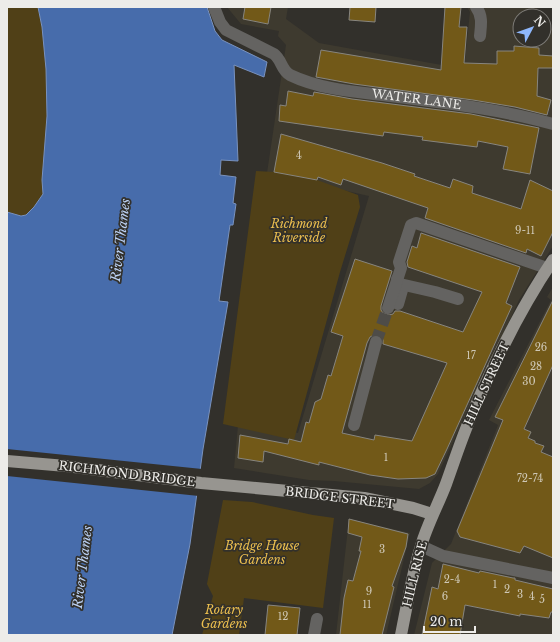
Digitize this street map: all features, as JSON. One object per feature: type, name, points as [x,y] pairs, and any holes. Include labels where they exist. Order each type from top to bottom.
[{"type":"main road","name":"HILL STREET","points":[[432,514],[442,494],[470,420],[495,364],[532,294],[550,264]]},
{"type":"main road","name":"RICHMOND BRIDGE","points":[[7,461],[247,488]]},
{"type":"main road","name":"BRIDGE STREET","points":[[247,488],[364,498],[407,506],[432,514]]},
{"type":"main road","name":"HILL RISE","points":[[400,635],[421,546],[432,514]]},
{"type":"street","name":"WATER LANE","points":[[214,7],[217,17],[226,30],[274,54],[280,60],[283,69],[290,75],[331,88],[469,106],[553,124]]},
{"type":"street","points":[[476,7],[487,21],[480,36]]},
{"type":"street","points":[[393,306],[401,268],[399,262],[411,225],[416,222],[550,264]]},
{"type":"street","points":[[398,282],[458,299]]},
{"type":"street","points":[[354,425],[376,342]]},
{"type":"street","points":[[421,546],[444,556],[553,578]]},
{"type":"street","points":[[314,635],[317,619]]},
{"type":"shaded area","points":[[227,7],[288,7],[286,19],[319,43],[464,69],[470,12],[467,7],[537,7],[512,8],[512,48],[552,48],[553,29],[553,246],[519,300],[438,474],[430,483],[419,489],[309,480],[234,468],[239,415],[298,433],[369,196],[267,173],[286,45],[278,36],[279,31],[241,24]]},
{"type":"shaded area","points":[[553,287],[553,635],[414,635],[432,563],[451,544],[498,425],[489,420],[551,300],[547,297]]},
{"type":"shaded area","points":[[349,519],[410,533],[386,635],[336,635]]},
{"type":"green space","points":[[7,7],[38,7],[42,27],[46,69],[47,116],[42,180],[43,194],[34,207],[26,215],[22,216],[7,212]]},
{"type":"green space","name":"Richmond Riverside","points":[[256,171],[274,172],[317,180],[358,195],[360,207],[340,272],[294,440],[223,424]]},
{"type":"green space","name":"Bridge House Gardens","points":[[223,500],[252,502],[334,518],[323,608],[244,598],[239,635],[202,635],[213,596],[207,584]]},
{"type":"water","name":"River Thames","points":[[38,7],[207,7],[215,31],[222,40],[267,62],[264,77],[234,65],[238,161],[221,160],[220,175],[236,177],[233,203],[236,204],[233,225],[230,225],[219,301],[228,302],[203,449],[190,544],[172,635],[7,635],[7,212],[21,216],[26,215],[43,194],[42,180],[47,116],[46,69],[42,27]]},
{"type":"pier","points":[[7,449],[202,469],[199,496],[7,476]]},
{"type":"building","points":[[245,7],[271,7],[268,24],[243,19]]},
{"type":"building","points":[[350,7],[376,7],[375,22],[349,20]]},
{"type":"building","points":[[445,7],[461,7],[459,27],[467,27],[464,63],[497,64],[497,51],[514,51],[514,48],[539,48],[539,55],[553,56],[553,68],[538,68],[537,96],[551,100],[547,115],[515,107],[473,100],[354,84],[316,77],[321,50],[441,70]]},
{"type":"building","points":[[288,91],[313,96],[314,92],[352,99],[471,114],[539,128],[530,174],[503,169],[508,147],[478,141],[477,147],[422,140],[423,137],[384,132],[383,136],[279,121],[280,105],[286,106]]},
{"type":"building","points":[[281,134],[382,163],[450,188],[453,179],[473,186],[472,193],[521,209],[530,180],[553,191],[553,232],[541,256],[527,249],[526,253],[425,218],[428,208],[343,179],[341,185],[318,177],[317,180],[274,172]]},
{"type":"building","points":[[421,233],[520,267],[506,303],[512,306],[435,474],[426,478],[398,479],[370,475],[319,462],[319,465],[264,451],[263,462],[238,458],[240,435],[288,444],[289,439],[301,442],[306,422],[309,423],[315,402],[321,399],[328,375],[331,376],[343,336],[331,332],[355,259],[392,271],[381,306],[383,313],[389,315],[393,314],[395,311],[400,311],[463,332],[482,292],[408,267],[407,262],[412,246],[417,248]],"holes":[[[374,335],[381,336],[383,344],[447,363],[412,441],[375,435],[374,440],[342,433],[367,343],[370,337]]]},
{"type":"building","points":[[553,300],[553,365],[524,429],[531,432],[528,438],[535,441],[535,443],[544,446],[541,452],[553,457],[553,558],[524,546],[520,553],[460,537],[457,531],[503,420],[495,417]]},
{"type":"building","points":[[349,519],[408,534],[406,547],[392,586],[394,587],[382,635],[340,635],[344,598],[348,580],[353,581],[361,551],[359,551],[362,537],[348,533]]},
{"type":"building","points":[[443,564],[479,573],[480,571],[515,578],[515,580],[553,589],[553,612],[551,612],[549,618],[520,614],[520,616],[465,605],[460,635],[422,635],[432,587],[438,589]]},
{"type":"building","points":[[268,605],[300,608],[297,635],[265,635]]},
{"type":"tunnel","points":[[376,342],[388,308]]},
{"type":"park label","name":"Rotary Gardens","points":[[224,617]]}]
